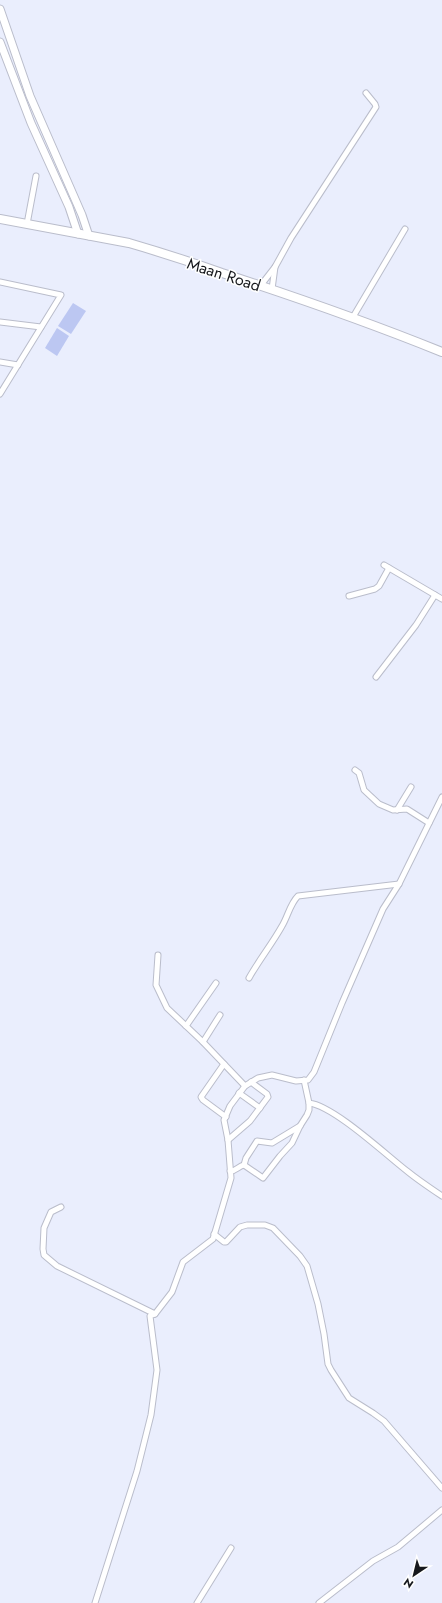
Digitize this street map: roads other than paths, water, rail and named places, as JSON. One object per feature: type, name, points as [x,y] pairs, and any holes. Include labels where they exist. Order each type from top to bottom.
[{"type":"main road","points":[[0,9],[36,110],[82,215],[89,236]]},
{"type":"main road","points":[[0,42],[27,114],[66,200],[78,234]]},
{"type":"main road","points":[[7,59],[17,57]]},
{"type":"main road","points":[[27,114],[36,110]]},
{"type":"main road","name":"Maan Road","points":[[0,219],[139,246],[261,285],[353,317],[442,352]]},
{"type":"street","points":[[261,285],[275,267],[291,238],[376,107],[366,93]]},
{"type":"street","points":[[27,224],[36,176]]},
{"type":"street","points":[[353,317],[405,229]]},
{"type":"street","points":[[272,289],[275,267]]},
{"type":"street","points":[[0,282],[61,294],[0,394]]},
{"type":"street","points":[[0,322],[42,327]]},
{"type":"street","points":[[0,362],[18,365]]},
{"type":"street","points":[[349,596],[374,589],[379,586],[387,567],[442,598]]},
{"type":"street","points":[[376,677],[416,625],[435,595]]},
{"type":"street","points":[[355,770],[359,773],[364,790],[369,796],[387,808],[397,810],[400,808],[407,809],[429,823]]},
{"type":"street","points":[[397,810],[411,787]]},
{"type":"street","points":[[95,1603],[136,1471],[151,1414],[157,1370],[150,1316],[155,1314],[172,1292],[182,1262],[213,1239],[231,1178],[228,1140],[224,1120],[230,1106],[245,1086],[258,1078],[272,1075],[296,1081],[308,1080],[314,1072],[362,955],[383,909],[399,884],[442,797]]},
{"type":"street","points":[[249,978],[283,925],[294,901],[298,896],[399,884]]},
{"type":"street","points":[[158,955],[156,985],[167,1008],[203,1042],[245,1086]]},
{"type":"street","points":[[186,1026],[216,983]]},
{"type":"street","points":[[203,1042],[220,1015]]},
{"type":"street","points":[[224,1064],[201,1097],[226,1117]]},
{"type":"street","points":[[244,1165],[263,1178],[280,1156],[289,1148],[309,1110],[304,1080]]},
{"type":"street","points":[[228,1140],[250,1121],[268,1097],[267,1094],[251,1082]]},
{"type":"street","points":[[239,1093],[260,1108]]},
{"type":"street","points":[[309,1103],[333,1113],[442,1196]]},
{"type":"street","points":[[230,1171],[236,1171],[244,1165],[246,1158],[257,1141],[272,1143],[300,1126]]},
{"type":"street","points":[[61,1207],[51,1212],[44,1228],[44,1255],[57,1266],[155,1314]]},
{"type":"street","points":[[214,1234],[226,1242],[240,1227],[247,1225],[266,1225],[273,1228],[300,1256],[307,1266],[318,1304],[328,1364],[345,1394],[354,1402],[384,1421],[442,1488]]},
{"type":"street","points":[[319,1603],[374,1561],[398,1547],[442,1510]]},
{"type":"street","points":[[197,1603],[231,1548]]}]
